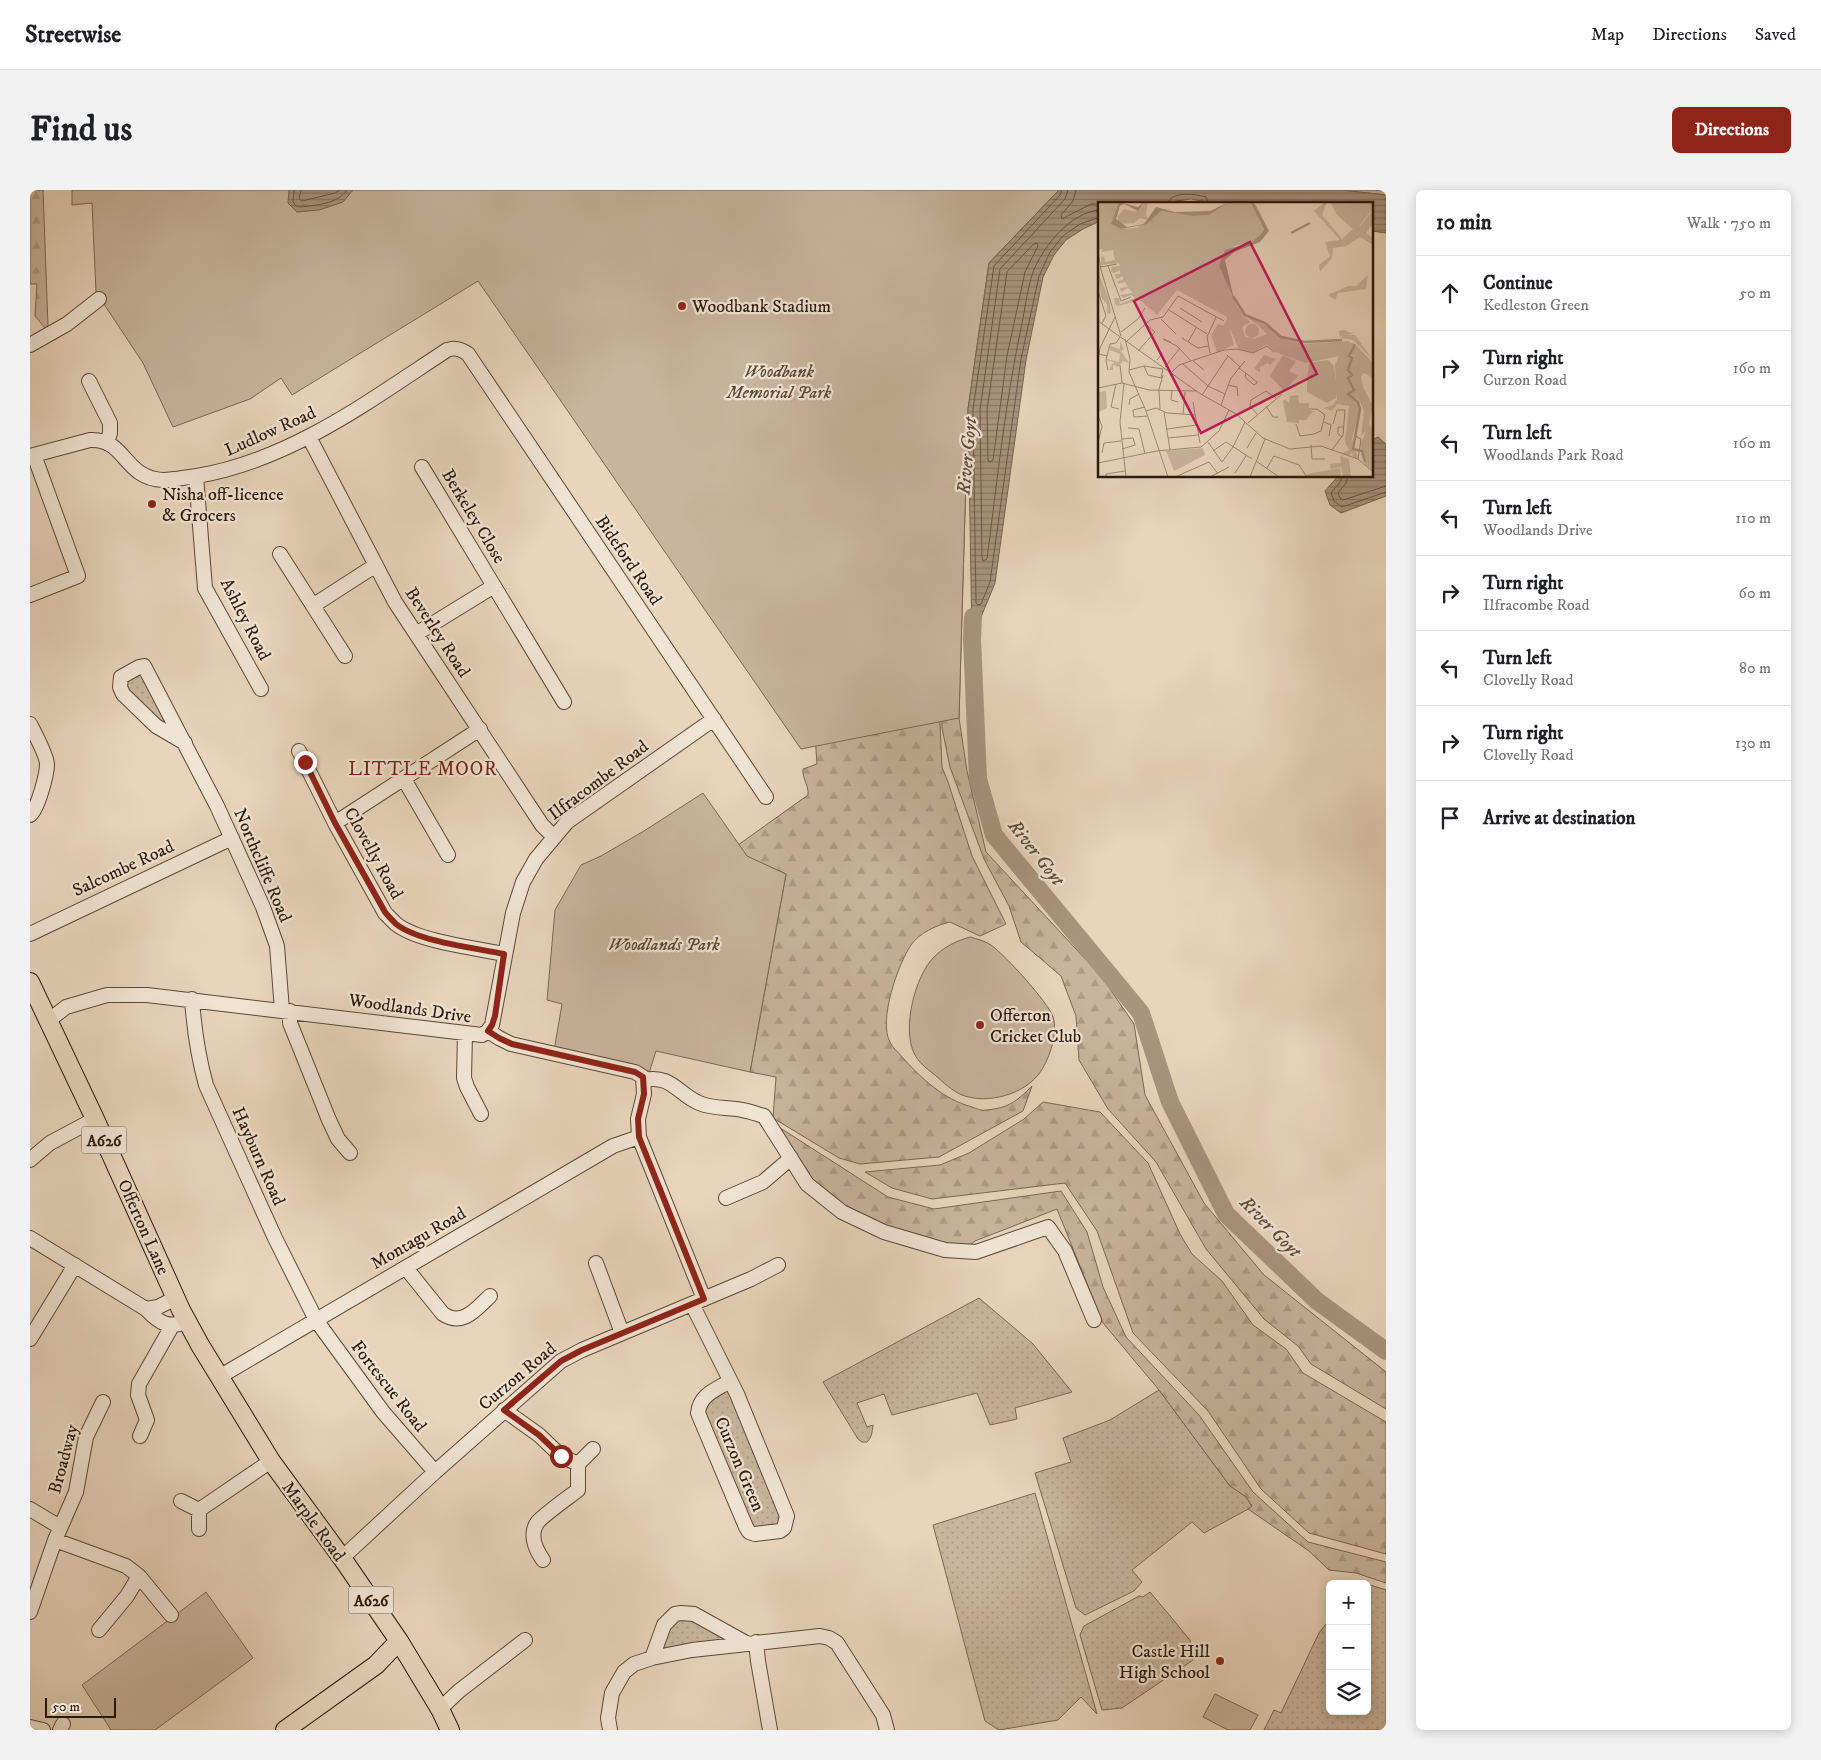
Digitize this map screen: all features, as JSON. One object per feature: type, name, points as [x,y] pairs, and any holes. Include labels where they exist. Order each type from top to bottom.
[{"type":"main road","name":"Offerton Lane","points":[[30,982],[95,1119],[179,1314]]},
{"type":"main road","name":"Marple Road","points":[[179,1314],[271,1461],[403,1646],[440,1709],[450,1730]]},
{"type":"main road","points":[[285,1730],[403,1646]]},
{"type":"street","points":[[30,345],[66,324],[98,299]]},
{"type":"street","name":"Ludlow Road","points":[[107,442],[116,448],[129,465],[146,477],[174,480],[221,472],[245,465],[309,437],[376,397],[447,350],[456,348]]},
{"type":"street","name":"Bideford Road","points":[[456,348],[468,354],[766,797]]},
{"type":"street","points":[[30,594],[78,576],[32,456],[90,440],[107,442],[110,434],[110,423],[89,381]]},
{"type":"street","name":"Beverley Road","points":[[309,437],[395,602],[542,825],[554,837]]},
{"type":"street","name":"Berkeley Close","points":[[422,467],[564,702]]},
{"type":"street","name":"Ashley Road","points":[[196,476],[205,588],[261,689]]},
{"type":"street","points":[[280,554],[346,656]]},
{"type":"street","points":[[314,606],[376,565]]},
{"type":"street","name":"Berkeley Close","points":[[416,634],[494,586]]},
{"type":"street","name":"Northcliffe Road","points":[[185,743],[156,726],[123,694],[120,687],[121,677],[144,666],[185,743],[232,838],[263,907],[277,946],[286,1010],[290,1023],[329,1120],[338,1139],[350,1153]]},
{"type":"street","name":"Ilfracombe Road","points":[[488,1031],[495,1016],[504,954],[513,913],[523,882],[536,859],[567,822],[714,719]]},
{"type":"street","points":[[30,724],[47,762],[40,795],[34,812],[30,815]]},
{"type":"street","points":[[335,823],[480,729]]},
{"type":"street","name":"Clovelly Road","points":[[299,751],[335,823],[385,912],[397,924],[412,933],[432,940],[504,954]]},
{"type":"street","points":[[404,779],[448,855]]},
{"type":"street","name":"Salcombe Road","points":[[30,934],[232,838]]},
{"type":"street","name":"Woodlands Drive","points":[[48,1021],[66,1007],[107,995],[147,995],[286,1010],[479,1036],[488,1031],[512,1044],[635,1072],[642,1075],[644,1080],[658,1079],[668,1082],[698,1102],[764,1116],[808,1184],[842,1212],[884,1232],[945,1250],[976,1252],[1048,1227],[1066,1251],[1094,1320]]},
{"type":"street","name":"Hayburn Road","points":[[192,999],[195,1036],[206,1085],[274,1238],[316,1320]]},
{"type":"street","points":[[465,1034],[464,1078],[481,1114]]},
{"type":"street","points":[[639,1137],[638,1119],[644,1094],[644,1080]]},
{"type":"street","points":[[30,1160],[50,1144],[95,1119]]},
{"type":"street","name":"Montagu Road","points":[[219,1377],[613,1146],[639,1137]]},
{"type":"street","name":"Curzon Green","points":[[639,1137],[698,1301],[787,1516],[784,1528],[780,1530],[754,1534],[746,1527],[698,1413],[699,1404],[702,1399],[730,1381]]},
{"type":"street","points":[[726,1198],[763,1182],[791,1158]]},
{"type":"street","points":[[30,1238],[146,1309],[153,1317],[179,1314]]},
{"type":"street","points":[[596,1263],[622,1333]]},
{"type":"street","name":"Curzon Road","points":[[342,1558],[435,1472],[561,1361],[582,1350],[751,1279],[778,1264]]},
{"type":"street","points":[[30,1339],[75,1265]]},
{"type":"street","points":[[406,1268],[443,1314],[449,1318],[461,1319],[468,1316],[490,1296]]},
{"type":"street","points":[[146,1309],[158,1307],[179,1314]]},
{"type":"street","points":[[140,1436],[147,1420],[138,1395],[139,1384],[179,1314]]},
{"type":"street","name":"Fortescue Road","points":[[316,1320],[383,1412],[435,1472]]},
{"type":"street","name":"Broadway","points":[[30,1612],[58,1534],[76,1492],[86,1437],[103,1402]]},
{"type":"street","points":[[504,1410],[539,1435],[561,1456],[578,1464]]},
{"type":"street","points":[[543,1560],[536,1550],[533,1536],[537,1524],[578,1490],[578,1464],[593,1449]]},
{"type":"street","points":[[199,1510],[271,1461]]},
{"type":"street","points":[[181,1501],[199,1510]]},
{"type":"street","points":[[30,1509],[58,1534],[119,1562],[139,1576],[171,1615]]},
{"type":"street","points":[[199,1510],[199,1529]]},
{"type":"street","points":[[99,1630],[119,1607],[139,1576]]},
{"type":"street","points":[[652,1658],[664,1625],[675,1614],[681,1613],[694,1614],[752,1643],[758,1662],[770,1730]]},
{"type":"street","points":[[610,1730],[608,1718],[609,1705],[617,1682],[624,1672],[634,1664],[652,1658],[692,1650],[820,1636],[829,1638],[837,1643],[883,1714],[887,1730]]},
{"type":"street","points":[[440,1709],[472,1680],[525,1640]]},
{"type":"street","points":[[30,1727],[43,1730]]},
{"type":"green space","points":[[30,190],[43,190],[48,326],[45,328],[35,316],[37,284],[30,284]]},
{"type":"green space","name":"Woodbank Memorial Park","points":[[72,190],[1059,190],[989,263],[968,409],[959,718],[801,749],[478,281],[292,395],[281,378],[250,399],[173,427],[143,363],[96,292],[92,203],[72,205]]},
{"type":"green space","points":[[1059,190],[989,263],[968,409],[959,718],[967,771],[986,852],[1101,976],[1134,1024],[1145,1095],[1204,1203],[1264,1275],[1386,1372],[1386,1409],[1311,1364],[1298,1346],[1264,1319],[1206,1249],[1156,1162],[1108,1109],[1079,1060],[1076,1016],[1061,976],[1021,942],[1009,906],[984,859],[950,767],[942,728],[938,522],[990,223]]},
{"type":"green space","points":[[1342,190],[1386,190],[1386,195],[1345,191]]},
{"type":"green space","points":[[927,437],[942,767],[972,856],[1006,924],[980,936],[950,922],[934,927],[914,941],[895,979],[888,1007],[887,1033],[892,1046],[917,1073],[942,1093],[961,1103],[983,1110],[1001,1108],[1017,1100],[1032,1086],[1023,1111],[939,1157],[860,1164],[839,1158],[773,1118],[776,1077],[750,1072],[786,874],[747,857],[738,845],[808,795],[803,769],[817,764],[814,721]]},
{"type":"green space","points":[[139,667],[180,734],[156,726],[120,680]]},
{"type":"green space","name":"Woodlands Park","points":[[703,793],[747,856],[786,874],[750,1072],[656,1051],[649,1073],[554,1051],[562,1004],[547,1000],[555,910],[581,865],[601,856],[644,831]]},
{"type":"green space","points":[[970,937],[989,944],[1006,958],[1043,1001],[1053,1017],[1054,1023],[1052,1045],[1041,1071],[1026,1086],[994,1098],[972,1098],[962,1095],[944,1083],[920,1062],[914,1053],[909,1030],[912,1003],[921,976],[927,966],[946,947]]},
{"type":"green space","points":[[1043,1102],[1100,1112],[1148,1163],[1180,1234],[1192,1254],[1222,1281],[1253,1325],[1286,1349],[1303,1373],[1386,1422],[1386,1554],[1309,1533],[1261,1489],[1208,1411],[1133,1333],[1097,1231],[1065,1183],[932,1199],[892,1188],[865,1172],[940,1165],[969,1153],[1024,1119]]},
{"type":"green space","points":[[774,1124],[888,1197],[934,1209],[1061,1191],[1087,1232],[1103,1287],[1126,1337],[1199,1415],[1253,1492],[1308,1542],[1386,1562],[1386,1583],[1356,1573],[1329,1570],[1309,1551],[1248,1509],[1252,1506],[1246,1497],[1230,1486],[1159,1390],[1103,1323],[1057,1209],[975,1241],[968,1247],[945,1244],[889,1228],[846,1207],[812,1181]]},
{"type":"green space","points":[[979,1298],[1033,1344],[1072,1392],[1015,1408],[1017,1419],[990,1425],[977,1393],[892,1415],[884,1394],[857,1403],[867,1427],[873,1425],[871,1436],[867,1442],[862,1442],[858,1439],[823,1382]]},
{"type":"green space","points":[[730,1381],[786,1521],[755,1534],[699,1404]]},
{"type":"green space","points":[[1159,1390],[1230,1486],[1246,1496],[1252,1507],[1204,1533],[1192,1522],[1132,1570],[1142,1582],[1134,1591],[1085,1615],[1076,1608],[1035,1473],[1071,1462],[1063,1438],[1110,1420]]},
{"type":"green space","points":[[1035,1493],[1097,1714],[1081,1697],[1058,1720],[999,1730],[985,1721],[933,1525]]},
{"type":"green space","points":[[1371,1585],[1386,1590],[1386,1730],[1264,1730],[1274,1710],[1281,1713],[1319,1633],[1326,1624],[1326,1715],[1371,1715]]},
{"type":"green space","points":[[206,1592],[253,1658],[155,1730],[111,1730],[82,1685]]},
{"type":"green space","points":[[1150,1592],[1190,1640],[1193,1660],[1122,1708],[1102,1710],[1080,1635],[1084,1626]]},
{"type":"green space","points":[[682,1617],[729,1636],[727,1642],[667,1651],[659,1645],[665,1628]]},
{"type":"green space","points":[[1215,1694],[1258,1715],[1250,1730],[1228,1730],[1203,1717]]},
{"type":"water","points":[[289,190],[353,190],[343,202],[319,210],[297,212],[288,203]]},
{"type":"water","points":[[1059,190],[1342,190],[1386,195],[1386,233],[1374,231],[1374,202],[1207,202],[1191,199],[1170,202],[1098,202],[1098,222],[1066,240],[1054,255],[1043,277],[1026,360],[995,583],[972,639],[968,409],[989,263]]},
{"type":"water","points":[[1378,437],[1386,444],[1386,496],[1341,513],[1330,505],[1325,491],[1336,478],[1374,478],[1374,439]]},
{"type":"waterway","name":"River Goyt","points":[[973,617],[972,639],[978,779],[994,835],[1141,1013],[1170,1102],[1226,1214],[1317,1301],[1386,1351]]},
{"type":"place","name":"Woodbank Stadium","points":[[682,306]]},
{"type":"place","name":"Nisha off-licence & Grocers","points":[[152,504]]},
{"type":"place","name":"Offerton Cricket Club","points":[[980,1025]]},
{"type":"place","name":"Castle Hill High School","points":[[1220,1661]]},
{"type":"district","name":"LITTLE MOOR","points":[[423,768]]},
{"type":"route","points":[[305,762],[335,823],[385,912],[397,924],[412,933],[432,940],[504,954],[495,1016],[491,1029],[488,1031],[505,1042],[635,1072],[643,1077],[645,1087],[638,1119],[639,1137],[704,1299],[582,1350],[561,1361],[504,1410],[539,1435],[548,1446],[561,1456]]}]
